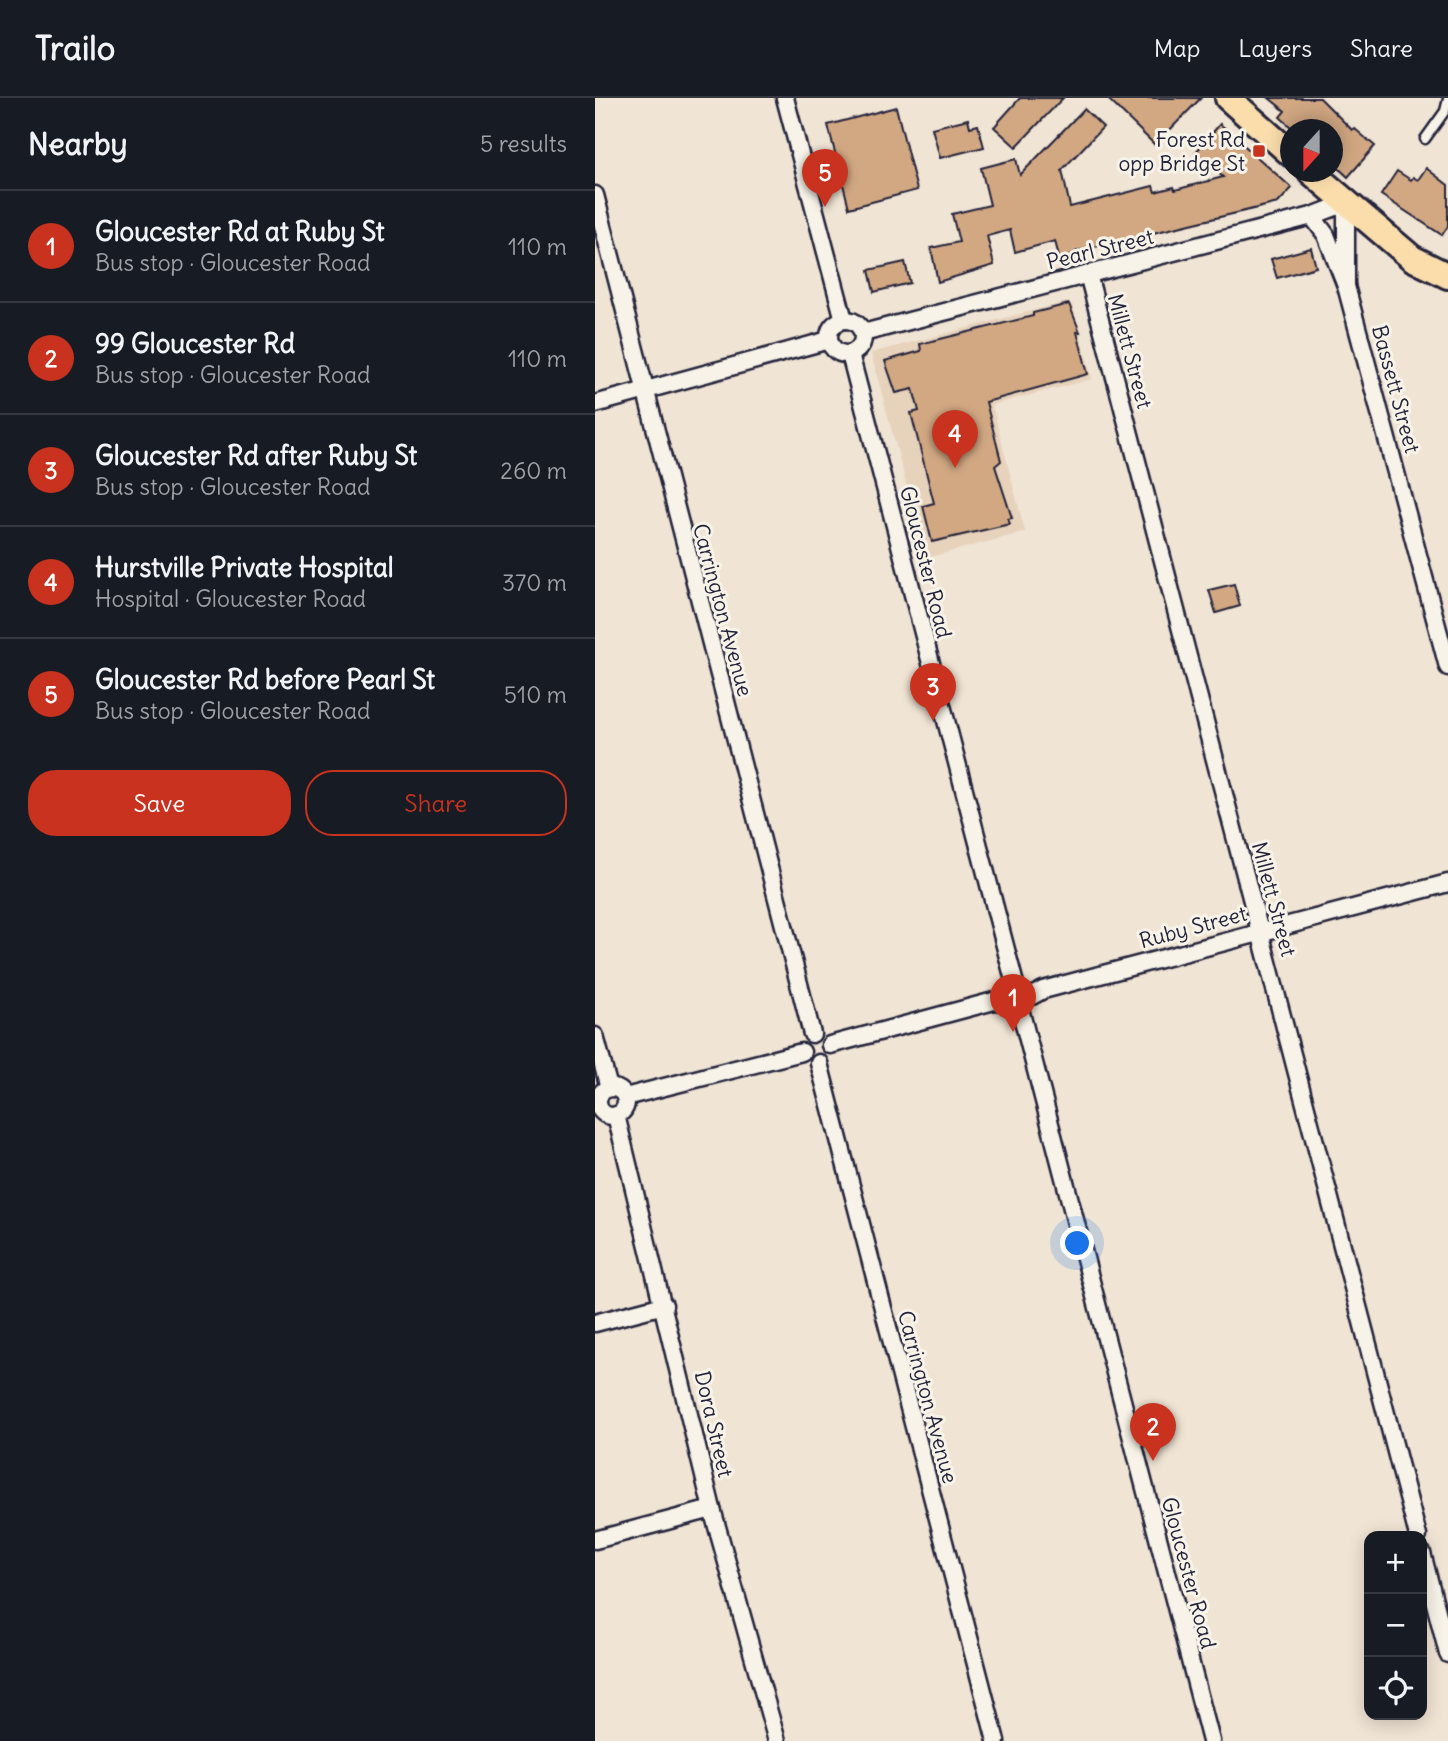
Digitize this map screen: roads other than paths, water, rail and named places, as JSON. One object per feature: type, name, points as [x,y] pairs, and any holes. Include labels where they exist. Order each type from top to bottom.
[{"type":"main road","points":[[1229,98],[1280,145]]},
{"type":"main road","points":[[1322,182],[1412,258],[1448,276]]},
{"type":"main road","points":[[1354,211],[1448,263]]},
{"type":"street","points":[[785,98],[843,320]]},
{"type":"street","name":"Carrington Avenue","points":[[595,195],[812,1034]]},
{"type":"street","name":"Pearl Street","points":[[863,333],[1312,216],[1354,211]]},
{"type":"street","name":"Bassett Street","points":[[1346,286],[1354,211]]},
{"type":"street","name":"Bassett Street","points":[[1312,216],[1327,235],[1346,286],[1448,667]]},
{"type":"street","name":"Millett Street","points":[[1087,274],[1261,931],[1416,1531]]},
{"type":"street","points":[[843,320],[857,324],[863,333],[859,349],[850,355],[834,350],[829,340],[834,325],[843,320]]},
{"type":"street","points":[[595,404],[829,340]]},
{"type":"street","name":"Gloucester Road","points":[[850,355],[1015,984]]},
{"type":"street","name":"Ruby Street","points":[[1032,996],[1043,990],[1448,883]]},
{"type":"street","points":[[830,1045],[993,1001],[1014,1005],[1027,1006],[1032,996],[1027,986],[1015,984],[1007,991],[1014,1005]]},
{"type":"street","name":"Gloucester Road","points":[[1014,1005],[1212,1741]]},
{"type":"street","points":[[812,1034],[823,1036],[830,1045],[829,1057],[818,1063],[805,1059],[802,1052],[804,1040],[812,1034]]},
{"type":"street","points":[[595,1035],[609,1088]]},
{"type":"street","points":[[625,1097],[802,1052]]},
{"type":"street","name":"Carrington Avenue","points":[[818,1063],[996,1741]]},
{"type":"street","points":[[609,1088],[619,1090],[625,1097],[625,1107],[616,1115],[604,1113],[597,1106],[600,1095],[609,1088]]},
{"type":"street","name":"Dora Street","points":[[616,1115],[712,1509],[777,1741]]},
{"type":"street","points":[[595,1323],[664,1305]]},
{"type":"street","points":[[595,1539],[712,1509]]},
{"type":"street","points":[[1427,1572],[1448,1654]]},
{"type":"lane","points":[[1425,139],[1445,111],[1448,99]]},
{"type":"place","name":"Forest Rd opp Bridge St","points":[[1259,151]]},
{"type":"place","name":"Gloucester Rd before Pearl St","points":[[825,207]]},
{"type":"place","name":"Hurstville Private Hospital","points":[[955,468]]},
{"type":"place","name":"Gloucester Rd after Ruby St","points":[[933,721]]},
{"type":"place","name":"Gloucester Rd at Ruby St","points":[[1013,1032]]},
{"type":"place","name":"99 Gloucester Rd","points":[[1153,1461]]}]
